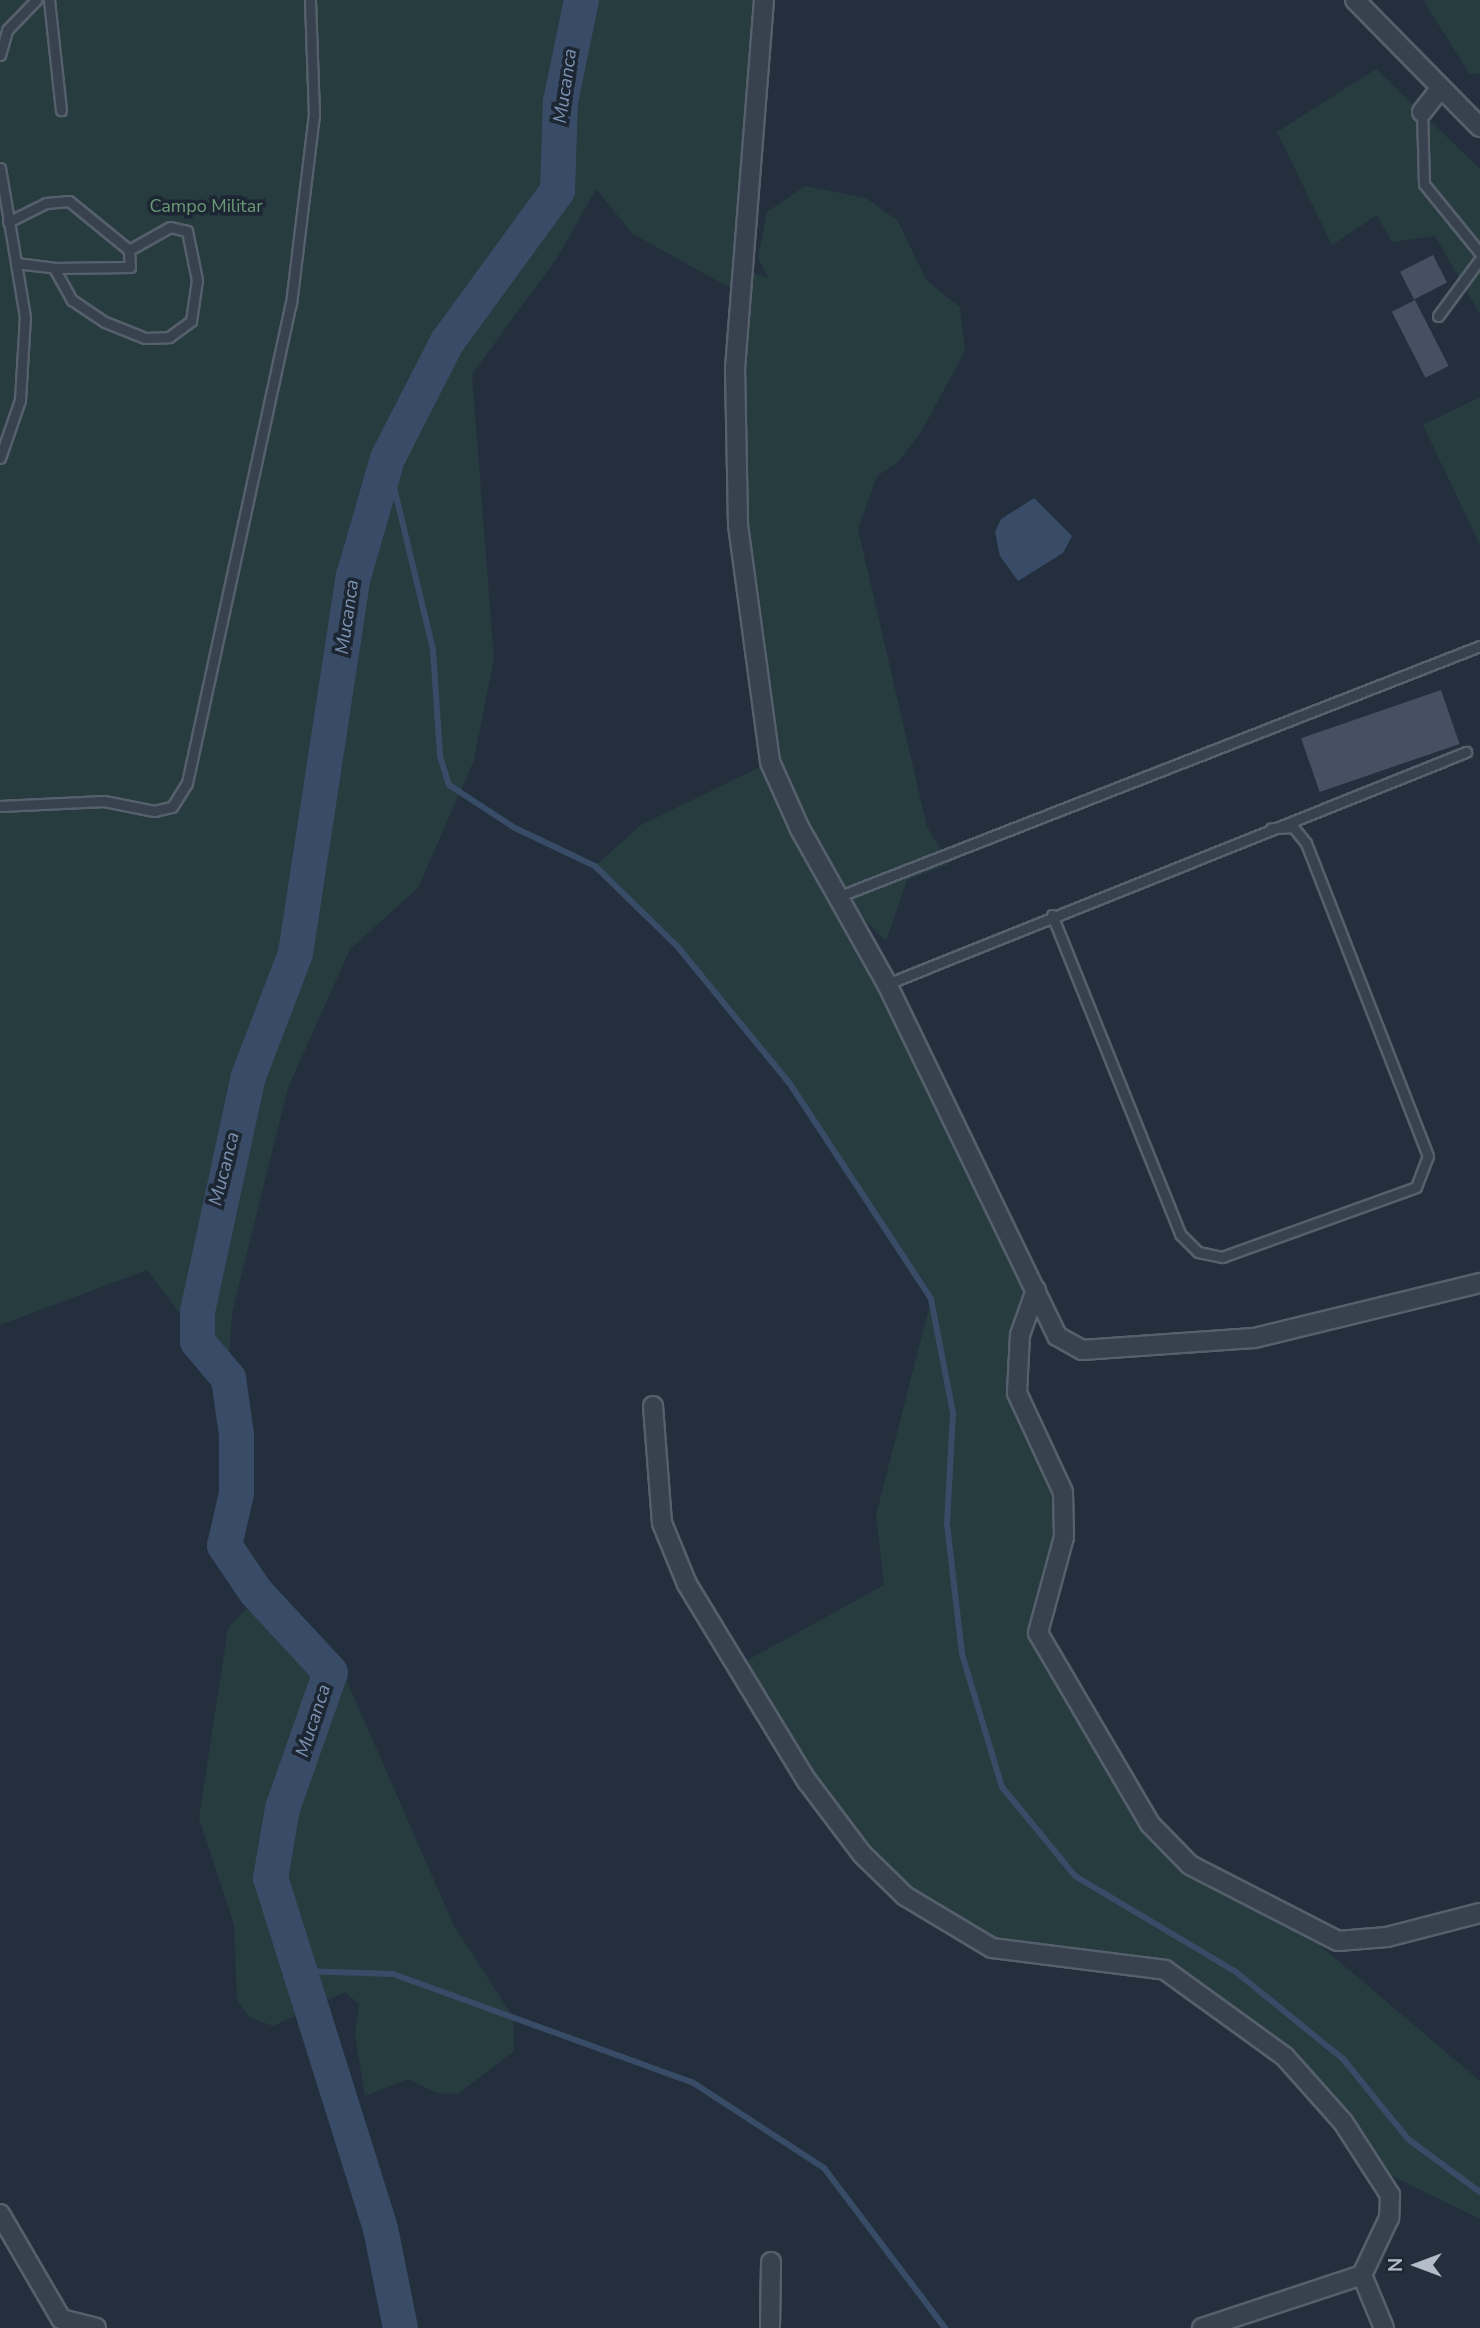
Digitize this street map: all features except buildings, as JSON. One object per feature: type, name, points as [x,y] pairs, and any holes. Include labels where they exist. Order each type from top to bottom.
[{"type":"street","points":[[764,0],[735,368],[738,525],[770,762],[800,830],[841,896],[887,984],[1058,1336],[1082,1350],[1254,1338],[1480,1283]]},
{"type":"street","points":[[1355,0],[1480,127]]},
{"type":"street","points":[[1422,112],[1440,89]]},
{"type":"street","points":[[1036,1290],[1020,1335],[1017,1393],[1063,1492],[1064,1537],[1038,1633],[1150,1824],[1190,1865],[1338,1941],[1387,1937],[1480,1913]]},
{"type":"street","points":[[653,1406],[663,1523],[687,1584],[807,1781],[862,1854],[905,1896],[992,1948],[1165,1970],[1284,2057],[1343,2122],[1390,2196],[1389,2218],[1362,2275],[1202,2328]]},
{"type":"street","points":[[0,2214],[61,2319],[96,2328]]},
{"type":"street","points":[[770,2328],[771,2262]]},
{"type":"street","points":[[1362,2275],[1384,2328]]},
{"type":"lane","points":[[0,55],[7,30],[36,0]]},
{"type":"lane","points":[[49,0],[61,110]]},
{"type":"lane","points":[[0,806],[104,801],[154,811],[172,807],[187,783],[291,304],[314,116],[310,0]]},
{"type":"lane","points":[[1422,112],[1424,184],[1480,253]]},
{"type":"lane","points":[[0,168],[26,317],[20,400],[0,458]]},
{"type":"lane","points":[[8,222],[46,203],[69,201],[129,250],[130,267],[54,268],[16,264]]},
{"type":"lane","points":[[54,268],[72,300],[105,322],[145,338],[169,338],[191,321],[197,280],[187,231],[170,227],[129,250]]},
{"type":"lane","points":[[1438,316],[1480,258]]},
{"type":"lane","points":[[841,896],[1480,646]]},
{"type":"lane","points":[[887,984],[1052,915],[1466,752]]},
{"type":"lane","points":[[1052,915],[1180,1234],[1198,1252],[1222,1257],[1416,1187],[1428,1156],[1306,843],[1293,827],[1271,828]]},
{"type":"green space","name":"Campo Militar","points":[[0,0],[764,0],[743,269],[768,278],[758,257],[767,212],[805,186],[866,198],[898,221],[926,280],[960,307],[965,351],[921,432],[897,463],[877,476],[858,529],[927,827],[949,864],[907,880],[886,941],[843,898],[1036,1290],[1017,1393],[1063,1492],[1064,1537],[1038,1633],[1116,1763],[1190,1865],[1296,1925],[1480,2081],[1480,2219],[1378,2169],[1285,2057],[1165,1970],[992,1948],[862,1854],[737,1666],[884,1585],[876,1515],[931,1300],[790,1084],[677,946],[595,866],[641,825],[770,762],[738,525],[741,294],[633,234],[596,189],[557,258],[472,374],[494,659],[474,760],[418,888],[350,949],[288,1088],[232,1313],[228,1378],[147,1270],[0,1325]]},
{"type":"green space","points":[[1423,0],[1480,0],[1480,73],[1470,75]]},
{"type":"green space","points":[[1376,69],[1480,169],[1480,314],[1435,236],[1392,242],[1377,215],[1332,245],[1277,132]]},
{"type":"green space","points":[[1480,397],[1480,545],[1423,425]]},
{"type":"green space","points":[[259,1596],[346,1679],[454,1926],[513,2017],[514,2051],[458,2094],[437,2093],[408,2079],[365,2096],[355,2035],[359,2004],[345,1992],[273,2026],[249,2017],[237,2000],[234,1925],[199,1818],[228,1628]]},
{"type":"water","points":[[1034,498],[1072,536],[1063,553],[1018,581],[1000,556],[995,532],[1001,519]]},
{"type":"waterway","name":"Mucanca","points":[[400,2328],[380,2228],[270,1878],[282,1808],[330,1672],[255,1591],[224,1545],[236,1493],[236,1434],[228,1378],[197,1341],[197,1311],[248,1076],[295,953],[353,576],[387,458],[447,341],[557,190],[560,101],[581,0]]},
{"type":"waterway","points":[[387,458],[433,650],[440,756],[449,785],[515,828],[595,866],[677,946],[790,1084],[931,1299],[953,1413],[947,1524],[962,1654],[1002,1787],[1075,1876],[1236,1972],[1343,2059],[1408,2139],[1480,2192]]},
{"type":"waterway","points":[[302,1971],[393,1974],[692,2082],[824,2168],[945,2328]]}]
